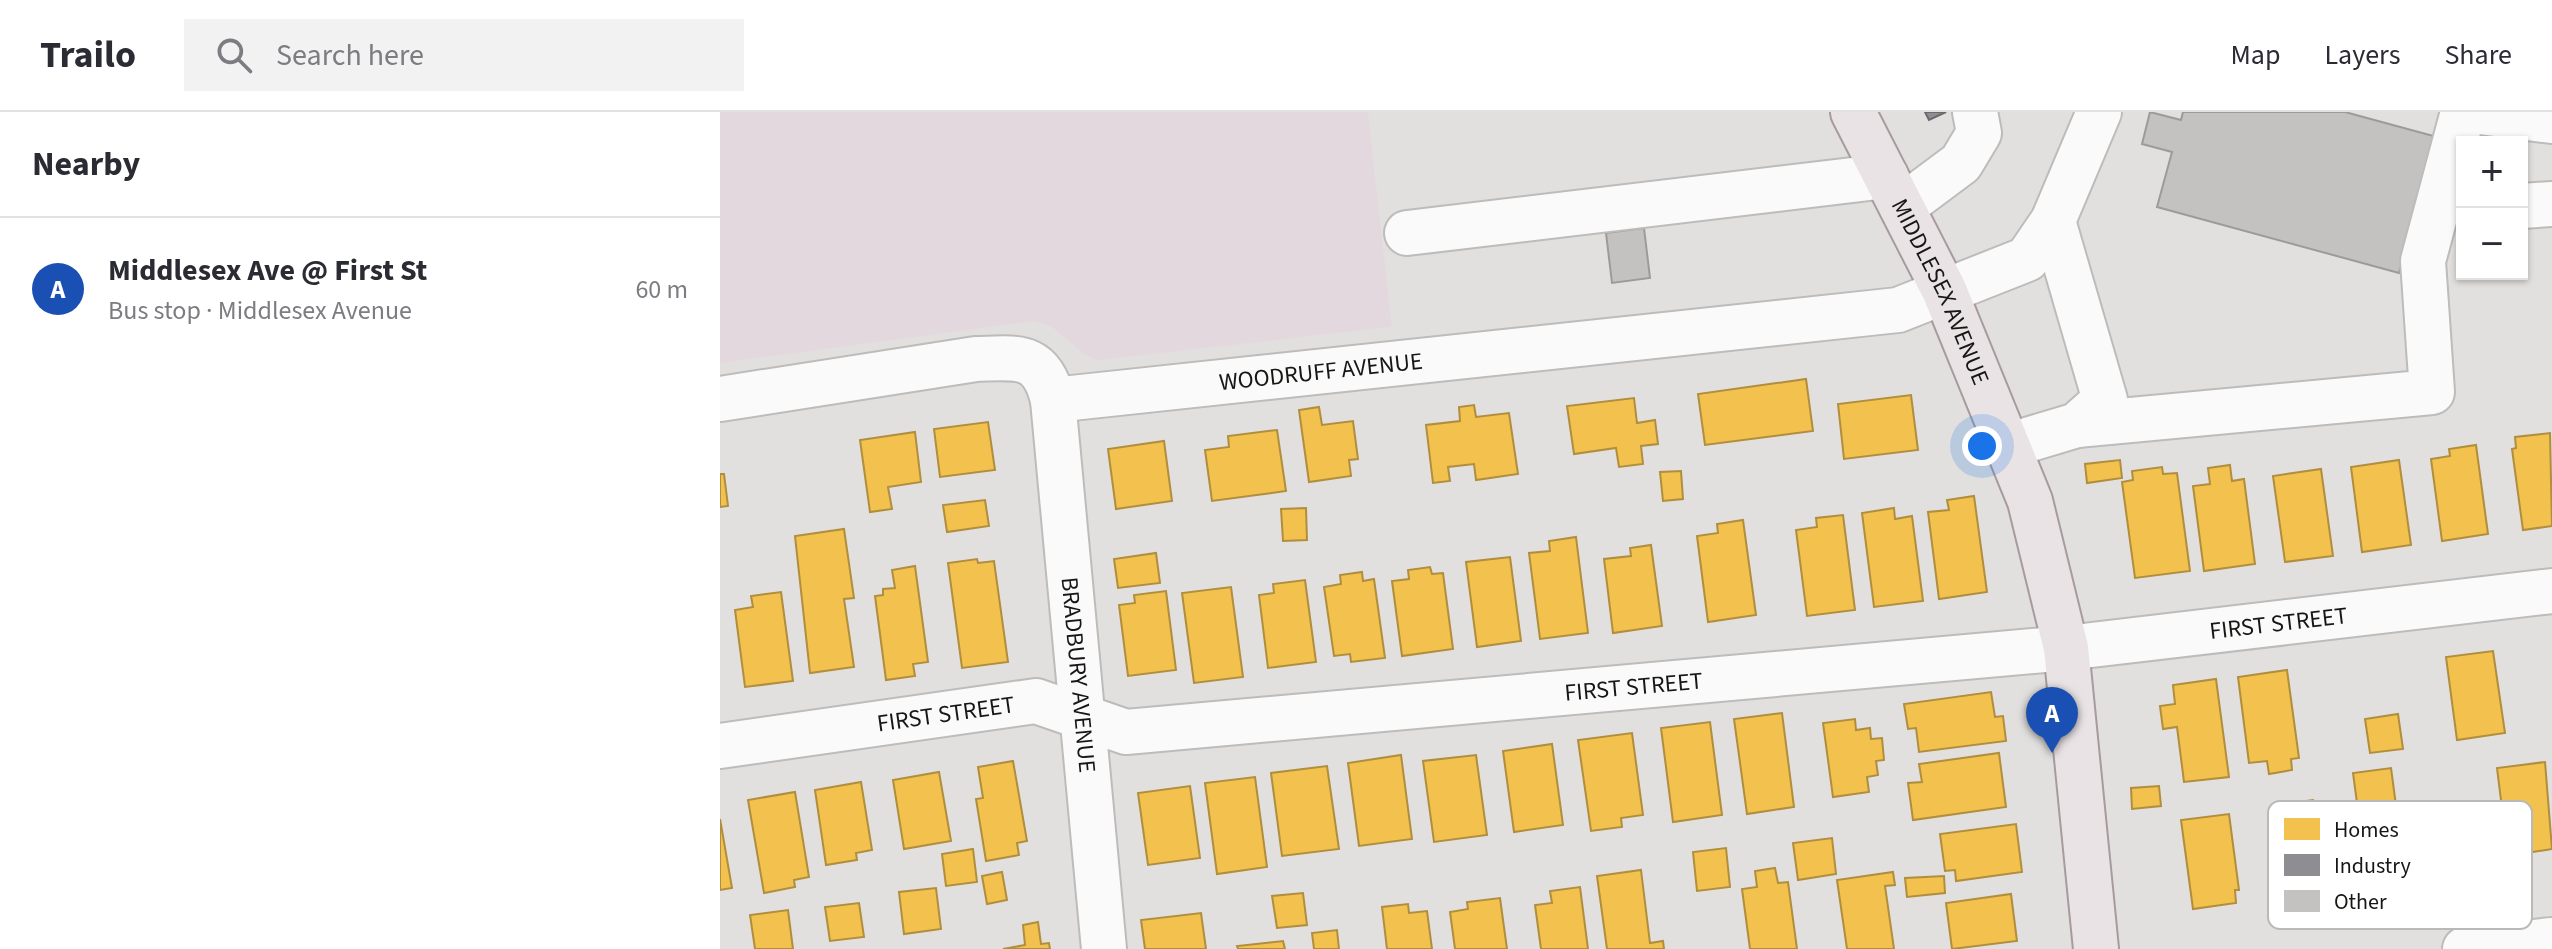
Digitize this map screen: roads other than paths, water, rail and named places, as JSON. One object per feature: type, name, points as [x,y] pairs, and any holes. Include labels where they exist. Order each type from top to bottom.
[{"type":"main road","name":"MIDDLESEX AVENUE","points":[[1853,112],[1944,290],[2010,445],[2030,501],[2066,648],[2096,949]]},
{"type":"street","points":[[1407,233],[1894,192],[1961,163],[1979,133],[1975,112]]},
{"type":"street","name":"WOODRUFF AVENUE","points":[[1053,400],[1898,310],[2027,259],[2053,221],[2099,112]]},
{"type":"street","points":[[2010,445],[2077,425],[2432,392],[2423,261],[2449,213],[2463,112]]},
{"type":"street","points":[[2479,112],[2552,121]]},
{"type":"street","points":[[2528,206],[2552,204]]},
{"type":"street","points":[[2053,221],[2083,334],[2104,391],[2105,400],[2077,425]]},
{"type":"street","points":[[720,399],[976,359],[1016,358],[1036,364],[1047,378],[1053,400]]},
{"type":"street","name":"BRADBURY AVENUE","points":[[1053,400],[1080,719],[1104,949]]},
{"type":"street","name":"FIRST STREET","points":[[720,746],[1036,701],[1080,719],[1126,732],[1634,684],[2066,648],[2552,591]]},
{"type":"street","points":[[2465,949],[2552,940]]},
{"type":"place","name":"Middlesex Ave @ First St","points":[[2052,753]]}]
